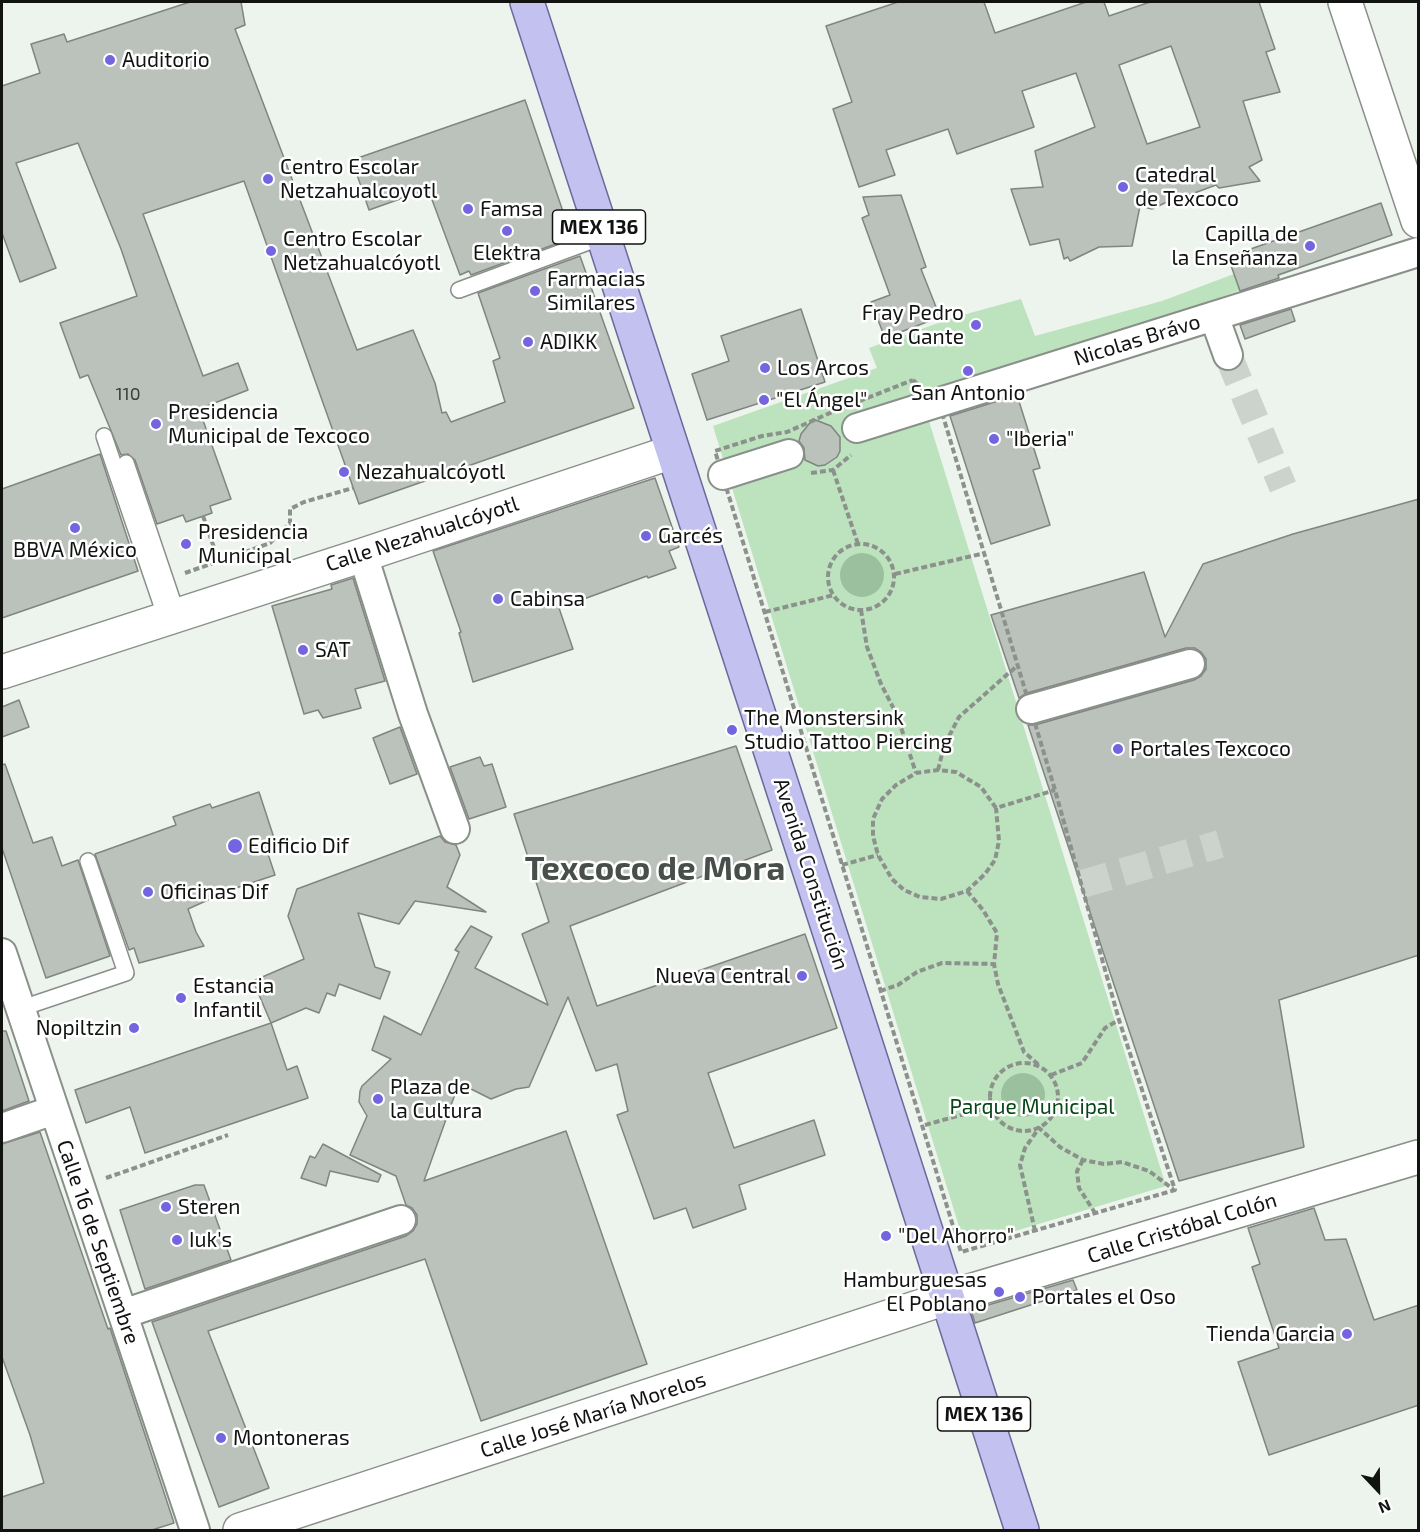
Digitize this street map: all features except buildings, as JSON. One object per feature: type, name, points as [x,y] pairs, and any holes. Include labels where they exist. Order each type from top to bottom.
[{"type":"main road","name":"MEX 136","points":[[527,2],[672,452]]},
{"type":"main road","name":"Avenida Constitución","points":[[672,452],[866,994],[946,1298]]},
{"type":"main road","name":"MEX 136","points":[[946,1298],[1022,1530]]},
{"type":"street","points":[[1345,2],[1419,221]]},
{"type":"street","name":"Nicolas Brávo","points":[[856,428],[1419,252]]},
{"type":"street","points":[[1214,316],[1228,356]]},
{"type":"street","points":[[723,475],[788,443]]},
{"type":"street","name":"Calle Nezahualcóyotl","points":[[2,672],[672,452]]},
{"type":"street","points":[[363,555],[413,714],[455,829]]},
{"type":"street","points":[[1031,709],[1190,664]]},
{"type":"street","name":"Calle 16 de Septiembre","points":[[3,960],[195,1530]]},
{"type":"street","points":[[2,1128],[54,1110]]},
{"type":"street","name":"Calle Cristóbal Colón","points":[[946,1298],[1419,1157]]},
{"type":"street","points":[[123,1314],[401,1220]]},
{"type":"street","name":"Calle José María Morelos","points":[[240,1530],[946,1298]]},
{"type":"lane","points":[[459,290],[602,237]]},
{"type":"lane","points":[[104,436],[171,616]]},
{"type":"lane","points":[[126,463],[165,580],[171,616]]},
{"type":"lane","points":[[19,1009],[126,973],[88,861]]},
{"type":"path","points":[[913,380],[940,406],[1055,790],[1119,1020],[1175,1190],[961,1252],[922,1126],[866,994],[842,865],[715,451],[762,436],[788,443],[913,380]]},
{"type":"path","points":[[788,443],[798,465],[812,474],[833,470],[849,458],[857,444],[856,428]]},
{"type":"path","points":[[833,470],[858,544]]},
{"type":"path","points":[[165,580],[270,543],[290,523],[290,509],[304,502],[353,488]]},
{"type":"path","points":[[203,516],[219,562]]},
{"type":"path","points":[[858,544],[879,549],[886,555],[895,574],[890,595],[882,603],[861,610],[851,609],[841,603],[829,585],[828,574],[838,554],[858,544]]},
{"type":"path","points":[[895,574],[985,553]]},
{"type":"path","points":[[765,612],[834,595]]},
{"type":"path","points":[[861,610],[867,647],[881,684],[897,715],[916,773]]},
{"type":"path","points":[[938,770],[944,746],[959,717],[1018,665]]},
{"type":"path","points":[[938,770],[956,772],[981,787],[996,808],[999,841],[995,860],[985,874],[967,891],[941,900],[920,897],[904,890],[892,879],[878,855],[873,836],[873,819],[882,799],[896,785],[916,773],[938,770]]},
{"type":"path","points":[[996,808],[1055,790]]},
{"type":"path","points":[[842,865],[878,855]]},
{"type":"path","points":[[967,891],[983,909],[997,933],[994,964],[998,984],[1024,1052],[1042,1067],[1056,1084],[1057,1107],[1053,1116],[1039,1128],[1025,1148],[1020,1165],[1035,1231]]},
{"type":"path","points":[[866,994],[898,985],[917,972],[942,963],[994,964]]},
{"type":"path","points":[[1050,1075],[1082,1063],[1106,1028],[1119,1020]]},
{"type":"path","points":[[1039,1128],[1027,1132],[1015,1131],[1004,1126],[990,1107],[989,1095],[998,1074],[1007,1066],[1019,1062],[1042,1067]]},
{"type":"path","points":[[922,1126],[990,1107]]},
{"type":"path","points":[[1039,1128],[1060,1147],[1083,1160],[1104,1164],[1122,1162],[1149,1171],[1175,1190]]},
{"type":"path","points":[[80,1187],[228,1135]]},
{"type":"path","points":[[1083,1160],[1077,1171],[1079,1188],[1095,1213]]},
{"type":"green space","name":"Parque Municipal","points":[[1386,217],[1392,235],[924,405],[1166,1186],[965,1246],[713,426],[877,368],[869,348],[952,318],[1021,299],[1035,336],[1162,301]]},
{"type":"shaded area","points":[[862,553],[877,560],[884,575],[877,590],[862,597],[847,590],[840,575],[847,560]]},
{"type":"shaded area","points":[[1023,1073],[1039,1079],[1045,1095],[1039,1111],[1023,1117],[1007,1111],[1001,1095],[1007,1079]]},
{"type":"tunnel","points":[[1228,355],[1283,487]]},
{"type":"tunnel","points":[[1082,884],[1220,844]]},
{"type":"place","name":"Auditorio","points":[[110,60]]},
{"type":"place","name":"Centro Escolar Netzahualcoyotl","points":[[268,179]]},
{"type":"place","name":"Catedral de Texcoco","points":[[1123,187]]},
{"type":"place","name":"Famsa","points":[[468,209]]},
{"type":"place","name":"Elektra","points":[[507,231]]},
{"type":"place","name":"Capilla de la Enseñanza","points":[[1310,246]]},
{"type":"place","name":"Centro Escolar Netzahualcóyotl","points":[[271,251]]},
{"type":"place","name":"Farmacias Similares","points":[[535,291]]},
{"type":"place","name":"Fray Pedro de Gante","points":[[976,325]]},
{"type":"place","name":"ADIKK","points":[[528,342]]},
{"type":"place","name":"Los Arcos","points":[[765,368]]},
{"type":"place","name":"San Antonio","points":[[968,371]]},
{"type":"place","name":"\"El Ángel\"","points":[[764,400]]},
{"type":"place","name":"Presidencia Municipal de Texcoco","points":[[156,424]]},
{"type":"place","name":"\"Iberia\"","points":[[994,439]]},
{"type":"place","name":"Nezahualcóyotl","points":[[344,472]]},
{"type":"place","name":"BBVA México","points":[[75,528]]},
{"type":"place","name":"Garcés","points":[[646,536]]},
{"type":"place","name":"Presidencia Municipal","points":[[186,544]]},
{"type":"place","name":"Cabinsa","points":[[498,599]]},
{"type":"place","name":"SAT","points":[[303,650]]},
{"type":"place","name":"The Monstersink Studio Tattoo Piercing","points":[[732,730]]},
{"type":"place","name":"Portales Texcoco","points":[[1118,749]]},
{"type":"place","name":"Edificio Dif","points":[[235,846]]},
{"type":"place","name":"Oficinas Dif","points":[[148,892]]},
{"type":"place","name":"Nueva Central","points":[[802,976]]},
{"type":"place","name":"Estancia Infantil","points":[[181,998]]},
{"type":"place","name":"Nopiltzin","points":[[134,1028]]},
{"type":"place","name":"Plaza de la Cultura","points":[[378,1099]]},
{"type":"place","name":"Steren","points":[[166,1207]]},
{"type":"place","name":"\"Del Ahorro\"","points":[[886,1236]]},
{"type":"place","name":"Iuk's","points":[[177,1240]]},
{"type":"place","name":"Hamburguesas El Poblano","points":[[999,1292]]},
{"type":"place","name":"Portales el Oso","points":[[1020,1297]]},
{"type":"place","name":"Tienda Garcia","points":[[1347,1334]]},
{"type":"place","name":"Montoneras","points":[[221,1438]]},
{"type":"district","name":"Texcoco de Mora","points":[[655,869]]}]
